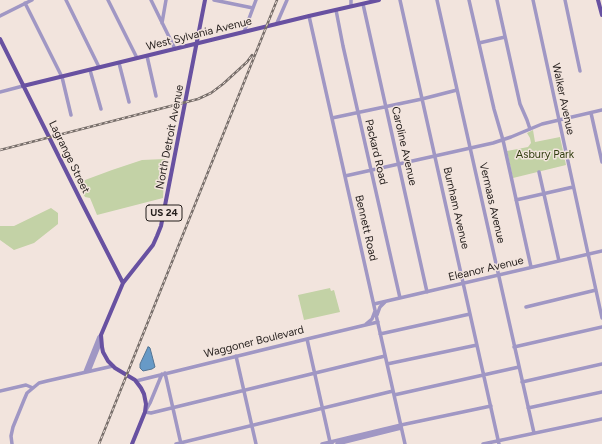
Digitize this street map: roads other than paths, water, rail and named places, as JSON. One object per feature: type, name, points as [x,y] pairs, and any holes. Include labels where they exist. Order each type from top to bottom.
[{"type":"main road","name":"North Detroit Avenue","points":[[101,338],[123,283],[153,245],[158,236],[205,0]]},
{"type":"main road","name":"West Sylvania Avenue","points":[[24,86],[277,23],[379,0]]},
{"type":"main road","points":[[598,0],[602,15]]},
{"type":"main road","name":"Lagrange Street","points":[[0,39],[1,45],[24,86],[123,283]]},
{"type":"main road","points":[[101,338],[103,352],[108,361],[136,381],[144,394],[146,404],[145,412],[132,444]]},
{"type":"street","points":[[0,16],[32,0]]},
{"type":"street","points":[[66,0],[99,67]]},
{"type":"street","points":[[108,0],[137,58]]},
{"type":"street","points":[[151,0],[175,49]]},
{"type":"street","points":[[162,23],[166,0]]},
{"type":"street","points":[[214,0],[253,8]]},
{"type":"street","points":[[244,32],[256,0]]},
{"type":"street","points":[[277,23],[287,0]]},
{"type":"street","points":[[351,0],[351,6]]},
{"type":"street","name":"Burnham Avenue","points":[[400,0],[499,442]]},
{"type":"street","name":"Vermaas Avenue","points":[[437,0],[534,433]]},
{"type":"street","points":[[469,0],[531,267]]},
{"type":"street","points":[[497,0],[520,104],[528,120],[530,129]]},
{"type":"street","name":"Walker Avenue","points":[[533,0],[602,318]]},
{"type":"street","points":[[565,0],[580,71]]},
{"type":"street","points":[[25,3],[62,77],[71,115]]},
{"type":"street","name":"Caroline Avenue","points":[[363,4],[427,292]]},
{"type":"street","name":"Packard Road","points":[[336,10],[400,298]]},
{"type":"street","name":"Bennett Road","points":[[309,16],[405,444]]},
{"type":"street","points":[[479,43],[505,37]]},
{"type":"street","points":[[148,56],[156,96]]},
{"type":"street","points":[[119,63],[129,102]]},
{"type":"street","points":[[90,70],[101,109]]},
{"type":"street","points":[[0,92],[24,86]]},
{"type":"street","points":[[332,118],[457,90]]},
{"type":"street","points":[[345,176],[470,149],[502,140],[548,122],[602,110]]},
{"type":"street","points":[[591,112],[602,162]]},
{"type":"street","points":[[539,172],[559,261]]},
{"type":"street","points":[[516,200],[573,187]]},
{"type":"street","name":"Eleanor Avenue","points":[[374,306],[385,301],[602,251]]},
{"type":"street","points":[[526,306],[596,290]]},
{"type":"street","points":[[376,316],[380,307],[385,301]]},
{"type":"street","points":[[364,325],[372,318],[374,314],[374,306]]},
{"type":"street","points":[[380,334],[470,314]]},
{"type":"street","name":"Waggoner Boulevard","points":[[136,381],[307,338],[378,322]]},
{"type":"street","points":[[514,346],[602,327]]},
{"type":"street","points":[[87,372],[101,338]]},
{"type":"street","points":[[307,338],[330,443]]},
{"type":"street","points":[[387,364],[477,345]]},
{"type":"street","points":[[236,356],[256,444]]},
{"type":"street","points":[[164,374],[145,412],[151,413],[173,408],[385,356]]},
{"type":"street","points":[[522,382],[602,364]]},
{"type":"street","points":[[12,444],[11,436],[13,427],[27,393],[39,383],[113,366]]},
{"type":"street","points":[[176,444],[322,408],[519,367]]},
{"type":"street","points":[[164,374],[181,443]]},
{"type":"street","points":[[0,391],[26,385],[33,388]]},
{"type":"street","points":[[528,408],[602,392]]},
{"type":"street","points":[[322,444],[490,406]]},
{"type":"street","points":[[483,444],[499,442],[602,419]]},
{"type":"street","points":[[337,444],[365,435]]},
{"type":"water","points":[[148,347],[150,348],[155,367],[143,371],[140,368],[140,364]]},
{"type":"railway","points":[[99,444],[277,0]]},
{"type":"railway","points":[[0,150],[198,99],[211,93],[223,84],[247,62],[252,55]]},
{"type":"park label","name":"Asbury Park","points":[[545,155]]}]
